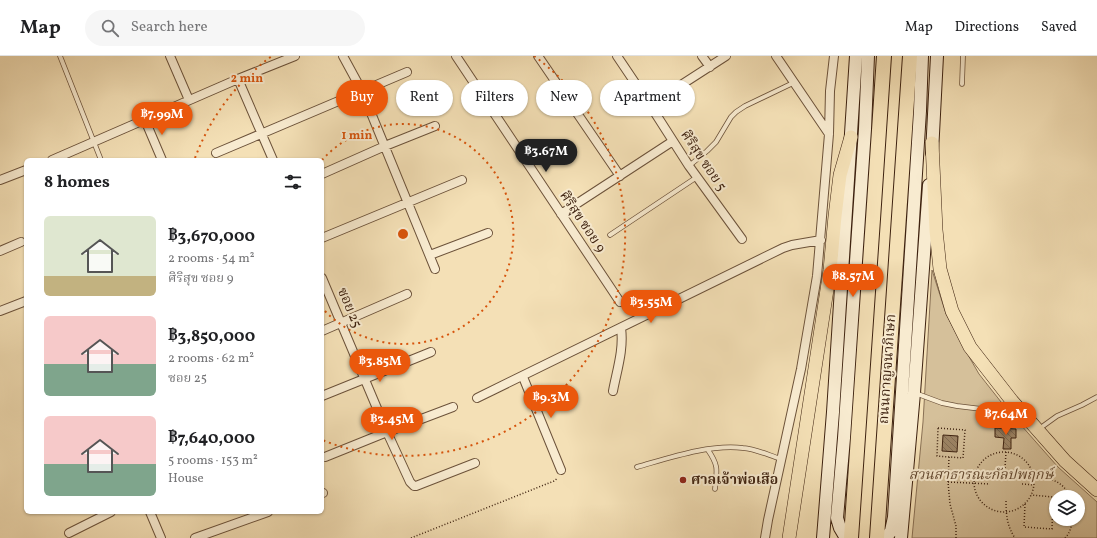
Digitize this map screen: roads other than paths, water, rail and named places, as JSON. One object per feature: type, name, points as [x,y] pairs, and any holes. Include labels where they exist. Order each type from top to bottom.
[{"type":"highway","name":"ถนนกาญจนาภิเษก","points":[[851,538],[884,56]]},
{"type":"highway","name":"ถนนกาญจนาภิเษก","points":[[877,538],[910,56]]},
{"type":"main road","points":[[823,538],[834,412],[856,56]]},
{"type":"main road","points":[[846,538],[840,528],[837,518],[844,438],[868,56]]},
{"type":"main road","points":[[886,538],[891,531],[894,518],[920,111],[922,56]]},
{"type":"main road","points":[[901,538],[914,393],[937,56]]},
{"type":"main road","points":[[790,538],[830,270],[840,174],[851,137]]},
{"type":"main road","points":[[932,143],[936,230],[940,269],[952,311],[970,347],[1012,401],[1065,461],[1097,490]]},
{"type":"street","points":[[170,56],[190,100]]},
{"type":"street","points":[[57,158],[238,79],[277,59],[295,56]]},
{"type":"street","points":[[344,56],[356,80]]},
{"type":"street","name":"ศิริสุข ซอย 9","points":[[456,56],[620,302]]},
{"type":"street","points":[[538,56],[620,176]]},
{"type":"street","name":"ศิริสุข ซอย 5","points":[[617,56],[633,80]]},
{"type":"street","points":[[702,56],[710,67]]},
{"type":"street","points":[[689,80],[726,56]]},
{"type":"street","points":[[776,56],[829,134]]},
{"type":"street","points":[[765,538],[802,362],[817,276],[829,134],[830,91],[834,56]]},
{"type":"street","points":[[388,80],[407,72]]},
{"type":"street","points":[[238,79],[272,158]]},
{"type":"street","points":[[216,153],[336,102]]},
{"type":"street","points":[[372,116],[435,269]]},
{"type":"street","name":"ศิริสุข ซอย 5","points":[[657,116],[697,177],[742,239]]},
{"type":"street","points":[[145,120],[161,158]]},
{"type":"street","points":[[324,173],[435,126]]},
{"type":"street","points":[[561,214],[673,141]]},
{"type":"street","points":[[0,180],[24,171]]},
{"type":"street","points":[[324,237],[462,180]]},
{"type":"street","points":[[430,255],[488,232]]},
{"type":"street","points":[[477,398],[523,377],[783,248],[821,240]]},
{"type":"street","points":[[0,251],[21,242]]},
{"type":"street","name":"ซอย 25","points":[[324,283],[387,432],[410,482],[414,486],[475,463]]},
{"type":"street","points":[[324,330],[407,294]]},
{"type":"street","points":[[0,311],[24,302]]},
{"type":"street","points":[[613,391],[622,343],[621,328]]},
{"type":"street","points":[[324,395],[431,352]]},
{"type":"street","points":[[523,377],[561,470]]},
{"type":"street","points":[[324,457],[453,407]]},
{"type":"street","points":[[69,533],[108,514]]},
{"type":"street","points":[[151,514],[161,538]]},
{"type":"street","points":[[195,538],[262,514]]},
{"type":"lane","points":[[60,56],[101,158]]},
{"type":"lane","points":[[962,84],[963,56]]},
{"type":"lane","points":[[690,166],[716,142],[731,117],[736,112],[745,106],[793,83]]},
{"type":"lane","points":[[610,235],[697,177]]},
{"type":"lane","points":[[914,393],[942,403],[998,411],[1006,424],[1013,425]]},
{"type":"lane","points":[[1038,430],[1057,416],[1082,405],[1097,396]]},
{"type":"lane","points":[[637,467],[678,455],[725,448],[753,449],[781,460]]},
{"type":"lane","points":[[708,450],[716,464],[717,471],[715,489]]},
{"type":"place","name":"ศาลเจ้าพ่อเสือ","points":[[683,480]]},
{"type":"park label","name":"สวนสาธารณะกัลปพฤกษ์","points":[[981,475]]}]
